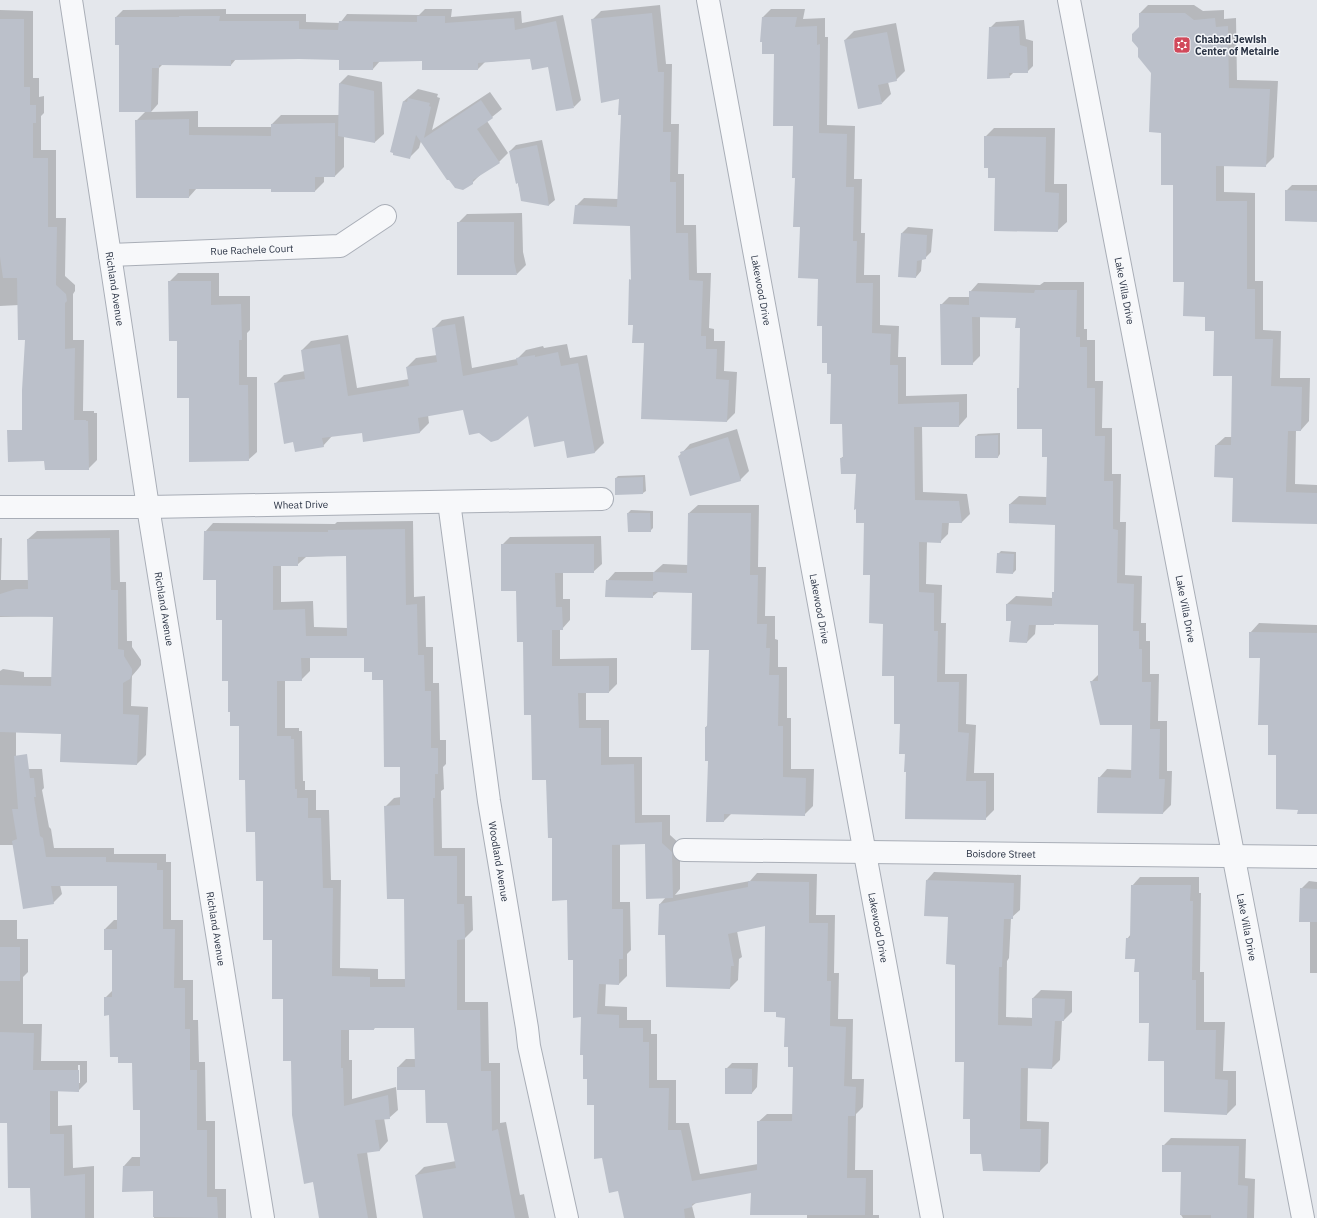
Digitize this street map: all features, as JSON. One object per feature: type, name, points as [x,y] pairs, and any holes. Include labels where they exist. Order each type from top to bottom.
[{"type":"street","name":"Richland Avenue","points":[[71,0],[148,507],[263,1218]]},
{"type":"street","name":"Lakewood Drive","points":[[708,0],[866,852],[932,1218]]},
{"type":"street","name":"Lake Villa Drive","points":[[1069,0],[1303,1218]]},
{"type":"street","name":"Rue Rachele Court","points":[[110,255],[340,246],[385,216]]},
{"type":"street","name":"Wheat Drive","points":[[0,507],[148,507],[602,499]]},
{"type":"street","name":"Woodland Avenue","points":[[449,502],[489,801],[529,1046],[567,1218]]},
{"type":"street","name":"Boisdore Street","points":[[684,850],[1317,857]]},
{"type":"building","points":[[652,13],[658,72],[664,72],[663,132],[671,132],[670,182],[676,182],[676,233],[688,233],[689,280],[703,281],[701,336],[706,336],[706,349],[717,349],[716,379],[729,380],[727,422],[641,419],[644,343],[632,343],[633,325],[628,325],[629,279],[631,280],[630,226],[573,224],[575,205],[617,207],[621,115],[618,115],[619,99],[601,103],[591,19]]},
{"type":"building","points":[[1139,13],[1185,13],[1194,20],[1215,18],[1216,27],[1228,26],[1229,88],[1270,89],[1266,167],[1216,166],[1216,201],[1247,201],[1247,289],[1255,289],[1255,339],[1273,339],[1271,386],[1302,387],[1301,431],[1288,431],[1286,492],[1317,493],[1317,524],[1232,522],[1233,478],[1214,477],[1215,445],[1231,445],[1232,376],[1213,376],[1214,331],[1205,331],[1205,317],[1183,316],[1184,282],[1173,282],[1173,185],[1161,185],[1161,133],[1149,132],[1151,73],[1138,57],[1138,48],[1132,41],[1132,34],[1139,27]]},
{"type":"building","points":[[220,16],[219,21],[299,21],[299,29],[338,30],[339,21],[417,22],[417,16],[445,16],[445,23],[514,18],[515,30],[556,21],[574,108],[556,111],[548,67],[532,70],[530,59],[478,63],[478,70],[422,70],[422,61],[373,62],[373,70],[339,70],[339,60],[299,59],[231,60],[231,66],[159,65],[159,68],[152,68],[151,112],[119,112],[119,45],[115,45],[115,17]]},
{"type":"building","points":[[762,17],[797,17],[795,27],[817,26],[817,45],[820,44],[819,133],[847,134],[846,187],[854,187],[853,241],[857,241],[856,283],[873,283],[872,333],[891,334],[890,365],[898,365],[898,404],[959,402],[959,427],[914,427],[915,500],[959,501],[962,523],[942,523],[941,543],[919,542],[919,592],[934,593],[934,631],[938,631],[937,682],[959,682],[958,732],[969,733],[966,781],[986,781],[986,820],[905,819],[905,754],[899,754],[900,724],[894,724],[894,676],[882,676],[883,624],[869,623],[870,575],[863,575],[864,523],[856,523],[856,509],[854,510],[856,474],[841,474],[840,458],[843,458],[842,424],[830,424],[831,374],[827,374],[827,363],[822,363],[822,326],[817,326],[818,279],[798,278],[800,227],[793,227],[795,178],[792,178],[793,126],[773,126],[774,54],[762,54],[762,42],[760,42]]},
{"type":"building","points":[[0,19],[24,19],[24,87],[30,87],[30,105],[36,105],[36,123],[33,123],[33,158],[48,158],[48,227],[57,227],[56,285],[66,294],[65,349],[75,348],[74,420],[88,421],[89,470],[45,470],[44,461],[8,462],[7,430],[22,430],[22,390],[25,340],[18,340],[17,278],[3,278],[0,257]]},
{"type":"building","points":[[1019,26],[1020,45],[1027,47],[1028,73],[1009,73],[1010,78],[987,79],[989,27]]},
{"type":"building","points":[[887,32],[897,81],[878,85],[882,104],[858,109],[844,40]]},
{"type":"building","points":[[339,83],[374,91],[375,143],[338,136]]},
{"type":"building","points":[[408,98],[430,103],[429,106],[431,107],[424,138],[481,100],[493,118],[477,129],[500,163],[473,180],[473,184],[463,190],[455,188],[449,180],[447,180],[416,135],[410,159],[393,155],[393,153],[390,152],[403,101],[407,102]]},
{"type":"building","points":[[189,119],[189,135],[271,136],[271,124],[335,123],[335,177],[315,177],[315,192],[271,192],[271,189],[189,189],[189,198],[136,198],[135,120]]},
{"type":"building","points":[[984,136],[1046,137],[1045,192],[1059,193],[1058,232],[994,231],[995,178],[988,178],[988,168],[984,168]]},
{"type":"building","points":[[537,145],[549,206],[521,201],[518,183],[516,184],[509,151]]},
{"type":"building","points":[[1285,190],[1317,191],[1317,222],[1285,221]]},
{"type":"building","points":[[457,222],[514,222],[514,261],[517,275],[457,275]]},
{"type":"building","points":[[901,233],[927,235],[926,259],[917,261],[916,278],[898,277]]},
{"type":"building","points":[[168,281],[211,281],[211,305],[241,304],[242,340],[239,340],[239,385],[248,385],[249,461],[189,462],[189,398],[177,398],[177,341],[169,341]]},
{"type":"building","points":[[1035,290],[1077,290],[1076,337],[1080,337],[1080,347],[1087,347],[1087,388],[1095,388],[1095,436],[1105,436],[1104,481],[1113,481],[1113,529],[1118,530],[1117,583],[1134,584],[1133,631],[1139,631],[1139,649],[1142,649],[1142,682],[1151,682],[1150,729],[1160,729],[1159,779],[1165,779],[1163,814],[1097,813],[1098,777],[1131,778],[1132,725],[1100,725],[1090,681],[1098,681],[1098,625],[1029,625],[1027,643],[1009,642],[1011,621],[1006,621],[1006,604],[1052,606],[1052,592],[1054,592],[1055,525],[1009,523],[1009,504],[1046,505],[1047,457],[1042,457],[1042,429],[1017,429],[1017,388],[1019,388],[1020,328],[1015,328],[1016,318],[972,317],[973,365],[941,365],[940,304],[969,305],[969,291],[1034,293]]},
{"type":"building","points":[[455,324],[463,376],[518,365],[516,358],[535,355],[535,357],[558,352],[561,366],[578,363],[595,453],[567,458],[564,441],[534,447],[528,416],[498,440],[491,442],[479,433],[469,435],[463,410],[418,418],[420,433],[363,442],[362,433],[322,438],[324,447],[295,452],[293,442],[284,444],[274,383],[305,379],[301,350],[340,344],[348,396],[409,386],[406,367],[437,362],[432,328]]},
{"type":"building","points":[[998,435],[998,458],[975,458],[975,436]]},
{"type":"building","points":[[728,437],[741,481],[690,496],[678,456],[681,455],[680,452]]},
{"type":"building","points":[[643,477],[643,494],[615,495],[615,478]]},
{"type":"building","points":[[627,513],[650,513],[651,532],[628,532]]},
{"type":"building","points":[[688,513],[751,513],[750,575],[758,575],[757,624],[767,624],[766,648],[770,648],[769,675],[779,675],[778,726],[783,726],[783,777],[806,778],[805,816],[724,814],[724,822],[706,822],[708,761],[705,761],[705,727],[707,727],[709,650],[691,650],[692,593],[653,592],[653,598],[605,597],[606,580],[653,581],[653,572],[687,573]]},
{"type":"building","points":[[405,529],[406,605],[417,604],[418,655],[424,655],[425,691],[431,691],[431,748],[438,748],[438,774],[435,774],[435,798],[433,798],[434,856],[457,856],[457,904],[464,904],[465,939],[457,940],[457,1010],[480,1010],[481,1071],[491,1071],[492,1131],[498,1129],[515,1218],[423,1218],[415,1175],[456,1168],[447,1123],[426,1123],[425,1090],[397,1090],[397,1067],[415,1067],[414,1028],[341,1030],[341,1068],[343,1068],[344,1106],[388,1095],[390,1119],[375,1120],[380,1151],[357,1154],[368,1218],[319,1218],[313,1182],[304,1184],[292,1115],[291,1061],[283,1061],[283,999],[272,999],[272,940],[263,940],[263,881],[256,881],[255,832],[246,832],[245,780],[239,780],[239,726],[230,726],[230,712],[228,712],[228,681],[222,681],[222,620],[216,620],[216,580],[203,580],[204,531],[328,532],[328,530]],"holes":[[[346,556],[347,636],[306,636],[305,609],[273,610],[273,566],[298,566],[298,557]],[[301,658],[364,658],[364,672],[372,672],[372,680],[383,680],[384,767],[400,767],[400,805],[384,806],[387,899],[404,899],[405,987],[370,987],[370,977],[332,976],[333,888],[323,888],[321,818],[308,818],[308,798],[297,798],[297,789],[295,789],[294,739],[291,739],[291,736],[277,736],[277,681],[302,681]]]},
{"type":"building","points":[[110,538],[111,590],[118,590],[118,649],[124,650],[124,656],[132,669],[130,679],[123,683],[123,714],[139,715],[137,765],[60,762],[61,734],[0,732],[0,685],[51,686],[53,617],[0,616],[0,594],[16,589],[28,589],[27,539]]},
{"type":"building","points":[[501,544],[594,544],[594,573],[555,573],[556,607],[562,607],[563,630],[552,630],[552,666],[609,666],[609,693],[578,693],[579,728],[601,728],[601,765],[634,764],[635,823],[662,822],[662,843],[672,852],[673,898],[646,899],[645,844],[612,845],[612,909],[623,909],[623,959],[619,959],[619,985],[599,984],[597,1014],[619,1015],[619,1028],[643,1028],[643,1042],[649,1042],[649,1088],[669,1088],[668,1130],[681,1130],[692,1181],[757,1170],[757,1121],[792,1121],[793,1067],[788,1067],[788,1047],[784,1047],[785,1018],[776,1017],[776,1012],[764,1012],[765,926],[728,934],[734,966],[731,966],[730,989],[666,987],[665,935],[658,935],[659,904],[748,887],[748,881],[809,882],[809,923],[828,923],[827,981],[831,981],[830,1026],[846,1027],[844,1086],[856,1087],[855,1116],[848,1116],[847,1178],[866,1178],[865,1215],[750,1215],[751,1193],[692,1204],[692,1207],[684,1209],[685,1218],[624,1218],[618,1191],[609,1193],[602,1158],[594,1159],[594,1105],[587,1105],[587,1079],[583,1079],[583,1055],[580,1055],[581,1017],[573,1018],[573,960],[568,960],[567,900],[552,901],[552,838],[548,838],[546,780],[532,780],[531,715],[524,715],[523,642],[517,642],[516,591],[501,591]]},
{"type":"building","points":[[997,553],[1014,554],[1013,574],[996,573]]},
{"type":"building","points":[[1249,632],[1317,633],[1317,814],[1297,814],[1298,810],[1276,809],[1276,755],[1268,755],[1268,725],[1258,725],[1260,658],[1249,658]]},
{"type":"building","points":[[27,754],[30,778],[34,778],[36,797],[34,797],[40,836],[43,838],[46,857],[106,857],[106,862],[157,863],[157,870],[163,870],[163,929],[175,929],[174,988],[185,988],[185,1029],[190,1029],[190,1070],[197,1070],[197,1130],[207,1130],[207,1197],[217,1197],[218,1218],[153,1217],[153,1191],[122,1192],[123,1166],[140,1166],[140,1110],[133,1110],[132,1063],[118,1063],[118,1057],[110,1057],[109,1015],[104,1016],[104,997],[112,997],[112,950],[104,950],[104,929],[117,929],[117,886],[51,886],[54,904],[23,909],[12,841],[17,839],[12,809],[18,809],[14,756]]},
{"type":"building","points":[[926,880],[1014,883],[1013,919],[1004,919],[1002,967],[999,967],[998,1025],[1032,1026],[1032,998],[1065,999],[1064,1021],[1055,1021],[1052,1069],[1021,1068],[1020,1129],[1041,1129],[1040,1172],[983,1171],[981,1154],[970,1154],[970,1119],[963,1119],[964,1062],[955,1062],[955,965],[946,964],[948,917],[924,916]]},
{"type":"building","points":[[1131,885],[1191,885],[1190,901],[1193,901],[1192,980],[1196,980],[1196,1030],[1216,1030],[1215,1079],[1228,1080],[1227,1115],[1164,1112],[1164,1061],[1148,1061],[1149,1023],[1139,1023],[1139,972],[1134,972],[1135,959],[1125,959],[1126,938],[1130,938]]},
{"type":"building","points":[[1300,888],[1317,889],[1317,922],[1299,922]]},
{"type":"building","points":[[0,947],[20,947],[20,981],[0,981]]},
{"type":"building","points":[[0,1032],[34,1033],[33,1070],[79,1070],[79,1092],[50,1091],[50,1134],[64,1134],[64,1176],[85,1174],[85,1218],[31,1218],[30,1188],[8,1188],[7,1123],[0,1123]]},
{"type":"building","points":[[725,1068],[752,1069],[752,1094],[725,1094]]},
{"type":"building","points":[[1162,1145],[1239,1146],[1238,1185],[1248,1186],[1247,1218],[1211,1218],[1211,1215],[1180,1215],[1181,1172],[1162,1172]]},
{"type":"place","name":"Chabad Jewish Center of Metairie","points":[[1182,45]]}]
